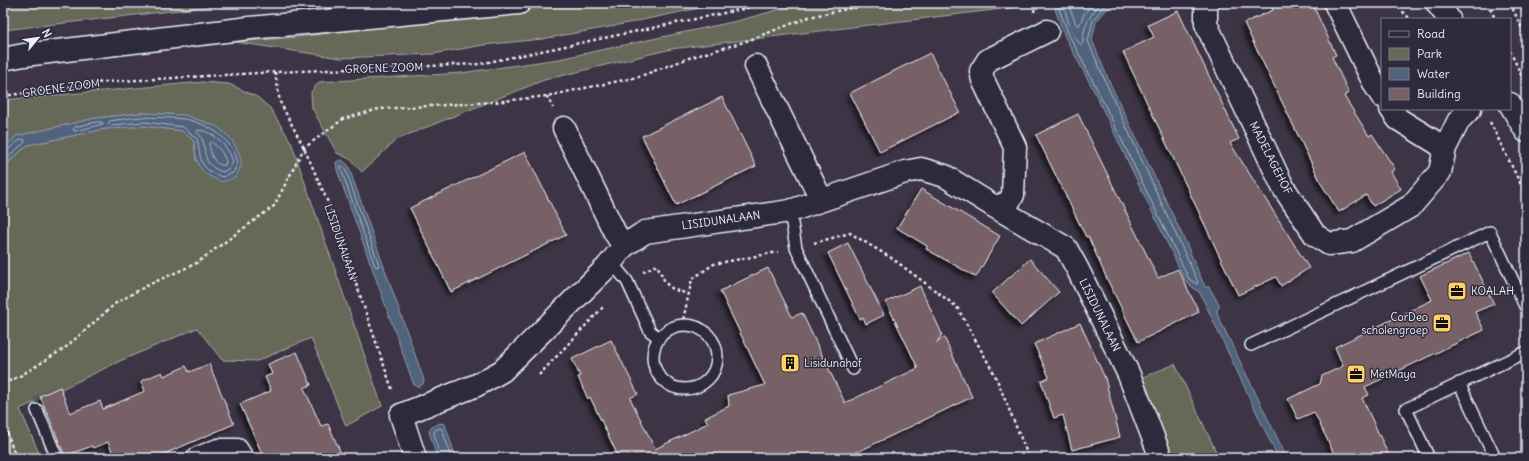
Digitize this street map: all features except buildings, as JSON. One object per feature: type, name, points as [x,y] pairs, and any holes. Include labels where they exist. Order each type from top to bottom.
[{"type":"street","points":[[10,56],[250,28],[519,3]]},
{"type":"street","name":"MADELAGEHOF","points":[[1208,3],[1206,6],[1206,24],[1283,187],[1315,235],[1329,244],[1352,241],[1411,206],[1440,172],[1445,148],[1459,120],[1479,113]]},
{"type":"street","points":[[1335,3],[1381,94]]},
{"type":"street","points":[[1437,3],[1448,18]]},
{"type":"street","points":[[995,208],[1008,203],[1013,195],[1015,147],[982,80],[981,71],[988,60],[1047,31]]},
{"type":"street","points":[[756,66],[821,199]]},
{"type":"street","points":[[1511,106],[1526,132]]},
{"type":"street","points":[[1392,110],[1398,119],[1445,148]]},
{"type":"street","points":[[564,128],[615,233],[624,246]]},
{"type":"street","name":"LISIDUNALAAN","points":[[401,415],[477,385],[502,371],[607,267],[624,246],[645,232],[790,211],[821,199],[905,172],[921,169],[945,176],[995,208],[1066,248],[1129,375],[1162,458]]},
{"type":"street","points":[[401,415],[415,458]]},
{"type":"street","points":[[198,458],[218,450],[237,450],[242,458]]},
{"type":"lane","points":[[790,211],[796,248],[853,369]]},
{"type":"lane","points":[[1251,345],[1490,232],[1526,307]]},
{"type":"lane","points":[[607,267],[617,269],[627,281],[650,331],[659,338]]},
{"type":"lane","points":[[682,326],[693,326],[703,331],[711,338],[716,348],[717,359],[713,373],[698,387],[687,389],[672,386],[663,380],[654,363],[654,352],[659,338],[671,328],[682,326]]},
{"type":"lane","points":[[1429,458],[1406,408],[1526,352]]},
{"type":"lane","points":[[1459,383],[1494,458]]},
{"type":"lane","points":[[37,410],[57,458]]},
{"type":"path","name":"GROENE ZOOM","points":[[3,96],[104,82],[275,72],[479,64],[743,9],[760,3]]},
{"type":"path","points":[[3,384],[20,376],[65,348],[116,303],[150,284],[195,264],[274,206],[304,148],[343,119],[379,109],[495,102],[547,96],[638,77],[689,58],[744,42],[809,17],[856,7],[883,6],[894,3]]},
{"type":"path","points":[[1394,3],[1409,18]]},
{"type":"path","points":[[1488,3],[1495,18]]},
{"type":"path","points":[[1510,3],[1526,37]]},
{"type":"path","points":[[1511,53],[1526,85]]},
{"type":"path","name":"LISIDUNALAAN","points":[[275,72],[280,102],[304,148],[330,207],[401,415]]},
{"type":"path","points":[[1479,113],[1526,195]]},
{"type":"path","points":[[682,326],[692,280],[714,264],[796,248],[850,233],[893,259],[957,307],[995,374],[1029,458]]},
{"type":"path","points":[[539,375],[627,281],[656,265],[666,284],[673,290],[688,294]]},
{"type":"path","points":[[3,421],[16,458]]},
{"type":"green space","points":[[3,3],[242,3],[3,30]]},
{"type":"green space","points":[[562,3],[723,3],[609,27],[542,39],[483,45],[433,54],[341,58],[235,42],[298,37]]},
{"type":"green space","points":[[803,3],[1051,3],[671,49],[544,80],[397,139],[362,172],[350,159],[337,153],[312,108],[311,92],[319,82],[461,73],[559,59],[737,21]]},
{"type":"green space","points":[[203,82],[229,84],[257,97],[270,108],[291,142],[382,406],[346,426],[311,338],[257,361],[222,360],[197,328],[120,361],[20,409],[41,458],[3,458],[3,174],[9,162],[28,145],[105,129],[145,126],[182,131],[194,141],[196,161],[232,140],[218,127],[185,115],[141,113],[96,118],[17,136],[3,148],[3,100]]},
{"type":"green space","points":[[1175,364],[1219,458],[1172,458],[1141,378]]},
{"type":"water","points":[[1056,3],[1119,3],[1107,9],[1096,22],[1092,40],[1109,81],[1186,243],[1205,287],[1209,287],[1220,306],[1217,310],[1218,316],[1287,458],[1278,458],[1200,293],[1186,282],[1093,89],[1065,37],[1055,9]]},
{"type":"water","points":[[141,113],[185,115],[218,127],[232,140],[239,153],[242,164],[236,177],[222,182],[203,171],[200,168],[196,157],[194,141],[182,131],[145,126],[105,129],[28,145],[9,161],[3,174],[3,148],[17,136],[96,118]]},
{"type":"water","points":[[342,160],[348,165],[424,380],[423,384],[418,387],[414,385],[337,170],[336,162]]},
{"type":"water","points":[[440,423],[445,424],[456,458],[437,458],[429,431],[432,427]]},
{"type":"waterway","points":[[3,295],[5,301]]},
{"type":"place","name":"KOALAH","points":[[1457,291]]},
{"type":"place","name":"CorDeo scholengroep","points":[[1442,323]]},
{"type":"place","name":"Lisidunahof","points":[[790,363]]},
{"type":"place","name":"MetMaya","points":[[1356,374]]}]
